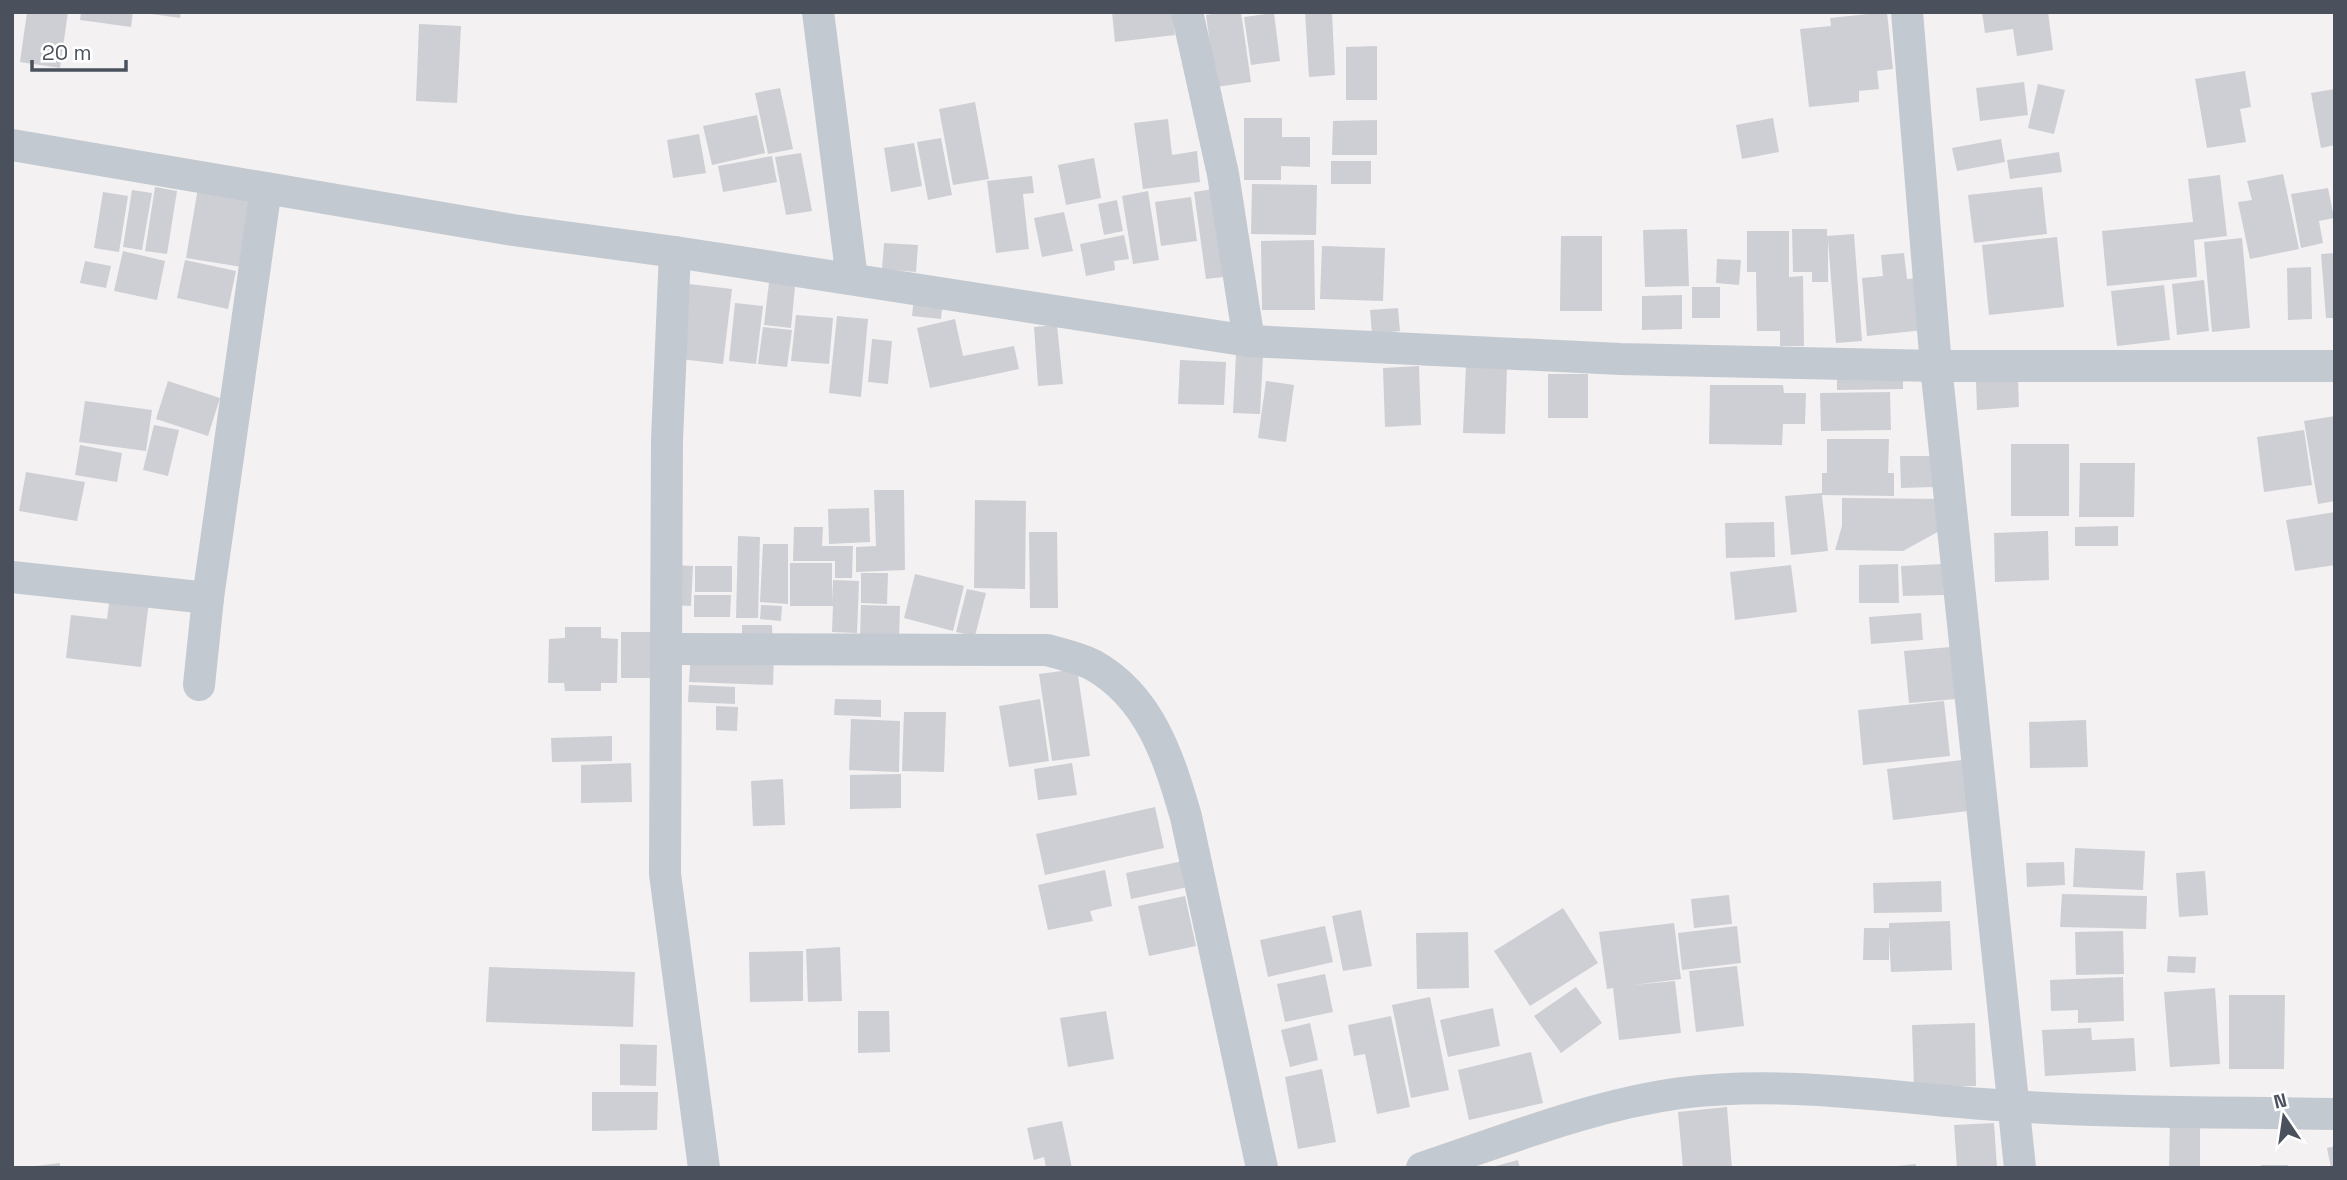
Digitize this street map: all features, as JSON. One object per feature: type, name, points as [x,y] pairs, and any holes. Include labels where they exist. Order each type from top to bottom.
[{"type":"street","points":[[818,12],[852,279]]},
{"type":"street","points":[[1187,12],[1223,174],[1250,341]]},
{"type":"street","points":[[1907,12],[1936,366],[2020,1168]]},
{"type":"street","points":[[12,145],[513,230],[675,252],[1250,341],[1620,359],[1936,366],[2335,366]]},
{"type":"street","points":[[199,685],[208,598],[266,188]]},
{"type":"street","points":[[675,252],[667,440],[665,874],[704,1168]]},
{"type":"street","points":[[12,577],[208,598]]},
{"type":"street","points":[[666,649],[1047,650],[1092,665],[1131,695],[1152,723],[1173,772],[1186,817],[1262,1168]]},
{"type":"street","points":[[1422,1168],[1560,1122],[1677,1094],[1788,1087],[2013,1107],[2335,1114]]},
{"type":"building","points":[[27,12],[68,12],[60,68],[20,62]]},
{"type":"building","points":[[81,12],[133,12],[131,27],[80,20]]},
{"type":"building","points":[[137,12],[181,12],[180,18]]},
{"type":"building","points":[[1112,12],[1172,12],[1175,35],[1115,42]]},
{"type":"building","points":[[1241,12],[1251,82],[1216,87],[1206,15]]},
{"type":"building","points":[[1305,12],[1332,12],[1335,75],[1309,77]]},
{"type":"building","points":[[1887,12],[1893,69],[1877,71],[1879,89],[1859,91],[1859,102],[1809,107],[1800,29],[1831,26],[1830,18]]},
{"type":"building","points":[[1982,12],[2048,12],[2053,50],[2017,56],[2013,29],[1985,33]]},
{"type":"building","points":[[1274,13],[1280,61],[1251,65],[1244,17]]},
{"type":"building","points":[[419,24],[461,26],[457,103],[416,101]]},
{"type":"building","points":[[1377,46],[1377,100],[1346,100],[1346,47]]},
{"type":"building","points":[[2245,71],[2251,107],[2240,109],[2246,142],[2207,148],[2195,79]]},
{"type":"building","points":[[2024,82],[2028,115],[1980,121],[1976,88]]},
{"type":"building","points":[[2038,84],[2065,90],[2054,134],[2028,128]]},
{"type":"building","points":[[780,88],[793,149],[768,154],[755,93]]},
{"type":"building","points":[[2335,89],[2335,145],[2321,148],[2311,93]]},
{"type":"building","points":[[975,102],[989,179],[953,185],[939,109]]},
{"type":"building","points":[[757,115],[765,153],[712,165],[703,126]]},
{"type":"building","points":[[1244,118],[1282,118],[1282,137],[1310,137],[1310,167],[1281,166],[1281,180],[1244,180]]},
{"type":"building","points":[[1773,118],[1779,152],[1742,159],[1736,125]]},
{"type":"building","points":[[1168,119],[1172,155],[1197,151],[1200,182],[1143,189],[1134,123]]},
{"type":"building","points":[[1377,120],[1377,155],[1332,155],[1333,121]]},
{"type":"building","points":[[699,134],[706,173],[673,178],[667,140]]},
{"type":"building","points":[[941,138],[952,195],[928,200],[917,142]]},
{"type":"building","points":[[2001,139],[2005,162],[1957,171],[1952,148]]},
{"type":"building","points":[[914,143],[922,186],[891,192],[884,148]]},
{"type":"building","points":[[2059,152],[2062,172],[2010,179],[2007,160]]},
{"type":"building","points":[[801,153],[812,211],[786,215],[775,157]]},
{"type":"building","points":[[772,156],[777,182],[723,192],[718,166]]},
{"type":"building","points":[[1094,158],[1101,198],[1066,205],[1058,165]]},
{"type":"building","points":[[1331,161],[1371,161],[1371,184],[1331,184]]},
{"type":"building","points":[[2283,174],[2299,249],[2250,259],[2238,202],[2252,200],[2247,181]]},
{"type":"building","points":[[2220,175],[2227,236],[2194,240],[2197,277],[2107,286],[2102,231],[2193,222],[2188,179]]},
{"type":"building","points":[[1032,176],[1034,193],[1023,194],[1029,249],[996,253],[987,181]]},
{"type":"building","points":[[1252,184],[1317,185],[1316,235],[1251,234]]},
{"type":"building","points":[[155,187],[177,191],[167,254],[145,251]]},
{"type":"building","points":[[2042,187],[2047,234],[1974,243],[1968,195]]},
{"type":"building","points":[[198,188],[253,197],[242,267],[186,258]]},
{"type":"building","points":[[1220,188],[1232,276],[1206,279],[1194,192]]},
{"type":"building","points":[[2328,188],[2334,218],[2319,221],[2323,243],[2301,248],[2291,194]]},
{"type":"building","points":[[132,190],[152,193],[142,250],[123,247]]},
{"type":"building","points":[[1148,191],[1159,260],[1133,264],[1122,196]]},
{"type":"building","points":[[103,192],[128,196],[119,252],[94,248]]},
{"type":"building","points":[[1191,197],[1197,241],[1161,246],[1155,202]]},
{"type":"building","points":[[1117,200],[1123,231],[1104,235],[1098,204]]},
{"type":"building","points":[[1064,212],[1073,251],[1042,257],[1034,218]]},
{"type":"building","points":[[1687,229],[1689,286],[1645,287],[1643,230]]},
{"type":"building","points":[[1792,229],[1827,229],[1827,236],[1854,234],[1862,341],[1836,343],[1828,239],[1828,282],[1812,282],[1812,272],[1793,272]]},
{"type":"building","points":[[1747,231],[1789,231],[1789,277],[1803,276],[1804,346],[1780,346],[1780,331],[1757,331],[1756,272],[1747,272]]},
{"type":"building","points":[[1124,235],[1129,259],[1114,261],[1115,270],[1086,276],[1080,244]]},
{"type":"building","points":[[1561,236],[1602,236],[1602,311],[1560,311]]},
{"type":"building","points":[[2057,237],[2064,307],[1989,315],[1982,245]]},
{"type":"building","points":[[2242,238],[2250,328],[2212,332],[2204,242]]},
{"type":"building","points":[[1314,240],[1315,310],[1262,310],[1261,241]]},
{"type":"building","points":[[884,243],[918,245],[916,272],[882,269]]},
{"type":"building","points":[[1322,246],[1385,248],[1383,301],[1320,299]]},
{"type":"building","points":[[123,251],[165,261],[157,300],[114,291]]},
{"type":"building","points":[[1904,253],[1907,279],[1919,278],[1924,330],[1867,336],[1862,278],[1883,276],[1881,255]]},
{"type":"building","points":[[2335,253],[2335,318],[2326,318],[2321,254]]},
{"type":"building","points":[[1717,259],[1741,260],[1739,285],[1716,283]]},
{"type":"building","points":[[185,260],[236,271],[228,309],[177,298]]},
{"type":"building","points":[[85,261],[111,266],[106,288],[80,283]]},
{"type":"building","points":[[2311,267],[2312,319],[2288,320],[2287,268]]},
{"type":"building","points":[[770,274],[796,277],[791,328],[764,325]]},
{"type":"building","points":[[2204,280],[2209,331],[2177,335],[2172,284]]},
{"type":"building","points":[[689,284],[732,289],[723,364],[680,359]]},
{"type":"building","points":[[2164,285],[2170,340],[2117,346],[2111,291]]},
{"type":"building","points":[[1692,287],[1720,287],[1720,318],[1692,318]]},
{"type":"building","points":[[1682,295],[1682,329],[1642,330],[1642,296]]},
{"type":"building","points":[[914,296],[943,298],[941,319],[912,316]]},
{"type":"building","points":[[735,303],[763,306],[756,364],[729,361]]},
{"type":"building","points":[[1398,308],[1400,331],[1372,334],[1370,310]]},
{"type":"building","points":[[796,315],[833,318],[829,364],[791,361]]},
{"type":"building","points":[[837,316],[868,319],[861,397],[829,393]]},
{"type":"building","points":[[955,319],[963,356],[1014,346],[1019,369],[930,388],[917,328]]},
{"type":"building","points":[[1057,325],[1063,384],[1038,386],[1034,327]]},
{"type":"building","points":[[763,327],[792,330],[787,367],[758,364]]},
{"type":"building","points":[[872,339],[892,341],[888,384],[868,382]]},
{"type":"building","points":[[1236,354],[1263,356],[1260,414],[1233,413]]},
{"type":"building","points":[[1180,360],[1226,362],[1224,405],[1178,404]]},
{"type":"building","points":[[1466,365],[1507,366],[1505,434],[1463,433]]},
{"type":"building","points":[[1419,366],[1421,425],[1385,427],[1383,368]]},
{"type":"building","points":[[1903,370],[1903,389],[1837,390],[1837,371]]},
{"type":"building","points":[[1548,374],[1588,374],[1588,418],[1548,418]]},
{"type":"building","points":[[2018,378],[2019,407],[1977,410],[1976,381]]},
{"type":"building","points":[[168,381],[220,398],[208,436],[156,419]]},
{"type":"building","points":[[1266,381],[1294,385],[1286,442],[1258,438]]},
{"type":"building","points":[[1710,385],[1783,385],[1784,393],[1806,393],[1805,424],[1783,424],[1782,445],[1709,444]]},
{"type":"building","points":[[1890,392],[1891,430],[1821,431],[1820,393]]},
{"type":"building","points":[[85,401],[152,410],[146,451],[79,442]]},
{"type":"building","points":[[2335,416],[2335,501],[2318,504],[2304,421]]},
{"type":"building","points":[[154,425],[179,430],[168,476],[143,470]]},
{"type":"building","points":[[2304,430],[2312,485],[2264,492],[2257,437]]},
{"type":"building","points":[[1827,439],[1889,439],[1888,473],[1894,473],[1894,496],[1822,495],[1828,551],[1791,555],[1785,496],[1822,493],[1822,473],[1827,473]]},
{"type":"building","points":[[2011,444],[2069,444],[2069,516],[2011,516]]},
{"type":"building","points":[[80,445],[122,453],[117,482],[75,475]]},
{"type":"building","points":[[1900,456],[1933,456],[1934,487],[1901,488]]},
{"type":"building","points":[[2080,463],[2135,463],[2134,517],[2079,517]]},
{"type":"building","points":[[26,472],[85,482],[77,521],[19,511]]},
{"type":"building","points":[[874,490],[904,490],[905,570],[856,572],[856,547],[876,546]]},
{"type":"building","points":[[1842,498],[1945,499],[1945,528],[1903,551],[1835,550],[1842,526]]},
{"type":"building","points":[[975,500],[1026,501],[1025,589],[974,588]]},
{"type":"building","points":[[869,508],[870,542],[829,544],[828,509]]},
{"type":"building","points":[[2335,512],[2335,565],[2295,571],[2286,520]]},
{"type":"building","points":[[1774,522],[1775,557],[1726,558],[1725,523]]},
{"type":"building","points":[[2118,526],[2118,546],[2075,546],[2075,527]]},
{"type":"building","points":[[794,527],[823,527],[822,546],[853,546],[852,578],[835,578],[835,561],[793,561]]},
{"type":"building","points":[[2048,531],[2049,580],[1995,582],[1994,533]]},
{"type":"building","points":[[1029,532],[1057,532],[1058,608],[1030,608]]},
{"type":"building","points":[[738,536],[760,537],[758,618],[736,618]]},
{"type":"building","points":[[763,544],[788,544],[788,604],[760,602]]},
{"type":"building","points":[[790,563],[832,563],[832,602],[833,580],[859,581],[857,633],[832,632],[833,606],[790,606]]},
{"type":"building","points":[[1898,564],[1899,603],[1859,603],[1859,565]]},
{"type":"building","points":[[1943,564],[1944,595],[1903,596],[1901,566]]},
{"type":"building","points":[[674,565],[693,566],[691,606],[673,605]]},
{"type":"building","points":[[1791,565],[1797,612],[1735,620],[1730,572]]},
{"type":"building","points":[[695,566],[732,566],[732,592],[695,592]]},
{"type":"building","points":[[861,573],[888,573],[887,604],[861,603]]},
{"type":"building","points":[[915,574],[964,586],[953,631],[904,618]]},
{"type":"building","points":[[967,589],[986,593],[975,636],[956,632]]},
{"type":"building","points":[[694,595],[731,595],[730,617],[694,617]]},
{"type":"building","points":[[110,596],[149,601],[141,667],[66,658],[71,615],[107,619]]},
{"type":"building","points":[[761,605],[782,606],[781,621],[760,619]]},
{"type":"building","points":[[861,605],[900,606],[899,638],[860,638]]},
{"type":"building","points":[[1921,613],[1923,640],[1871,644],[1869,617]]},
{"type":"building","points":[[742,625],[772,625],[773,647],[742,647]]},
{"type":"building","points":[[565,627],[601,627],[601,638],[618,639],[617,683],[601,683],[601,691],[565,691],[564,683],[548,683],[549,639],[565,638]]},
{"type":"building","points":[[621,632],[651,632],[652,678],[621,678]]},
{"type":"building","points":[[1951,647],[1956,699],[1909,703],[1904,651]]},
{"type":"building","points":[[691,652],[774,654],[773,685],[689,682]]},
{"type":"building","points":[[1077,669],[1090,756],[1052,761],[1039,674]]},
{"type":"building","points":[[689,685],[735,687],[735,704],[688,702]]},
{"type":"building","points":[[835,699],[881,700],[881,717],[834,715]]},
{"type":"building","points":[[1040,699],[1049,761],[1009,767],[999,706]]},
{"type":"building","points":[[1944,701],[1950,756],[1863,765],[1858,710]]},
{"type":"building","points":[[716,706],[738,707],[737,731],[716,730]]},
{"type":"building","points":[[904,712],[946,712],[944,772],[902,771]]},
{"type":"building","points":[[851,719],[900,721],[899,772],[849,770]]},
{"type":"building","points":[[2086,720],[2088,767],[2030,768],[2029,722]]},
{"type":"building","points":[[612,736],[612,761],[552,762],[551,738]]},
{"type":"building","points":[[1962,760],[1968,811],[1893,820],[1887,769]]},
{"type":"building","points":[[631,763],[632,802],[581,803],[581,765]]},
{"type":"building","points":[[1072,763],[1077,795],[1038,800],[1034,769]]},
{"type":"building","points":[[901,774],[901,808],[850,809],[850,775]]},
{"type":"building","points":[[783,779],[785,825],[753,826],[751,781]]},
{"type":"building","points":[[1155,807],[1164,848],[1045,875],[1036,834]]},
{"type":"building","points":[[2075,848],[2145,851],[2143,890],[2073,887]]},
{"type":"building","points":[[1183,861],[1188,887],[1131,899],[1126,873]]},
{"type":"building","points":[[2064,862],[2065,885],[2027,887],[2026,863]]},
{"type":"building","points":[[1105,870],[1112,906],[1090,911],[1093,921],[1048,930],[1038,885]]},
{"type":"building","points":[[2205,871],[2208,915],[2179,917],[2176,873]]},
{"type":"building","points":[[1941,881],[1942,912],[1874,913],[1873,883]]},
{"type":"building","points":[[2062,894],[2147,896],[2146,929],[2060,927]]},
{"type":"building","points":[[1729,895],[1732,924],[1694,928],[1691,899]]},
{"type":"building","points":[[1185,896],[1196,946],[1149,956],[1138,906]]},
{"type":"building","points":[[1563,908],[1598,963],[1530,1006],[1494,951]]},
{"type":"building","points":[[1361,910],[1372,966],[1343,971],[1332,916]]},
{"type":"building","points":[[1950,921],[1952,970],[1891,972],[1889,933],[1889,960],[1863,960],[1864,928],[1889,928],[1889,923]]},
{"type":"building","points":[[1674,923],[1681,979],[1633,985],[1675,981],[1681,1033],[1619,1040],[1613,988],[1607,989],[1599,932]]},
{"type":"building","points":[[1325,926],[1333,962],[1268,977],[1260,940]]},
{"type":"building","points":[[1737,926],[1741,963],[1682,970],[1678,933]]},
{"type":"building","points":[[2123,931],[2124,974],[2076,975],[2075,932]]},
{"type":"building","points":[[1468,932],[1469,988],[1417,989],[1416,933]]},
{"type":"building","points":[[840,947],[842,1001],[808,1002],[806,949]]},
{"type":"building","points":[[803,951],[803,1001],[750,1002],[749,952]]},
{"type":"building","points":[[2168,956],[2196,957],[2195,973],[2167,972]]},
{"type":"building","points":[[1737,966],[1744,1026],[1696,1032],[1689,971]]},
{"type":"building","points":[[489,967],[635,972],[633,1027],[486,1022]]},
{"type":"building","points":[[1325,974],[1333,1012],[1285,1022],[1277,984]]},
{"type":"building","points":[[2123,977],[2124,1021],[2078,1023],[2078,1010],[2051,1011],[2050,980]]},
{"type":"building","points":[[1576,987],[1602,1023],[1561,1053],[1534,1016]]},
{"type":"building","points":[[2215,988],[2220,1064],[2170,1067],[2164,992]]},
{"type":"building","points":[[2229,995],[2285,995],[2284,1069],[2229,1069]]},
{"type":"building","points":[[1430,997],[1449,1090],[1411,1098],[1392,1005]]},
{"type":"building","points":[[1493,1008],[1500,1046],[1448,1057],[1440,1020]]},
{"type":"building","points":[[858,1011],[889,1011],[890,1052],[858,1053]]},
{"type":"building","points":[[1106,1011],[1114,1059],[1068,1067],[1060,1018]]},
{"type":"building","points":[[1391,1016],[1410,1107],[1377,1114],[1365,1054],[1354,1056],[1348,1025]]},
{"type":"building","points":[[1310,1023],[1318,1060],[1290,1067],[1281,1030]]},
{"type":"building","points":[[1975,1023],[1976,1086],[1914,1087],[1912,1025]]},
{"type":"building","points":[[2091,1028],[2092,1040],[2134,1038],[2136,1071],[2045,1076],[2042,1030]]},
{"type":"building","points":[[620,1044],[657,1045],[656,1086],[620,1085]]},
{"type":"building","points":[[1531,1052],[1543,1103],[1469,1120],[1458,1070]]},
{"type":"building","points":[[1322,1069],[1336,1142],[1298,1149],[1285,1077]]},
{"type":"building","points":[[592,1092],[658,1092],[657,1130],[592,1131]]},
{"type":"building","points":[[1727,1107],[1732,1168],[1683,1168],[1678,1112]]},
{"type":"building","points":[[2170,1120],[2200,1120],[2200,1168],[2169,1168]]},
{"type":"building","points":[[1062,1121],[1072,1168],[1046,1168],[1044,1157],[1034,1160],[1027,1128]]},
{"type":"building","points":[[1994,1123],[1997,1168],[1957,1168],[1954,1125]]},
{"type":"building","points":[[2335,1146],[2335,1168],[2331,1168],[2327,1148]]},
{"type":"building","points":[[1518,1160],[1520,1168],[1492,1168],[1492,1167]]},
{"type":"building","points":[[60,1163],[60,1168],[36,1168],[36,1166]]},
{"type":"building","points":[[1916,1164],[1916,1168],[1897,1168],[1897,1166]]},
{"type":"building","points":[[2261,1165],[2288,1165],[2288,1168],[2261,1168]]}]
